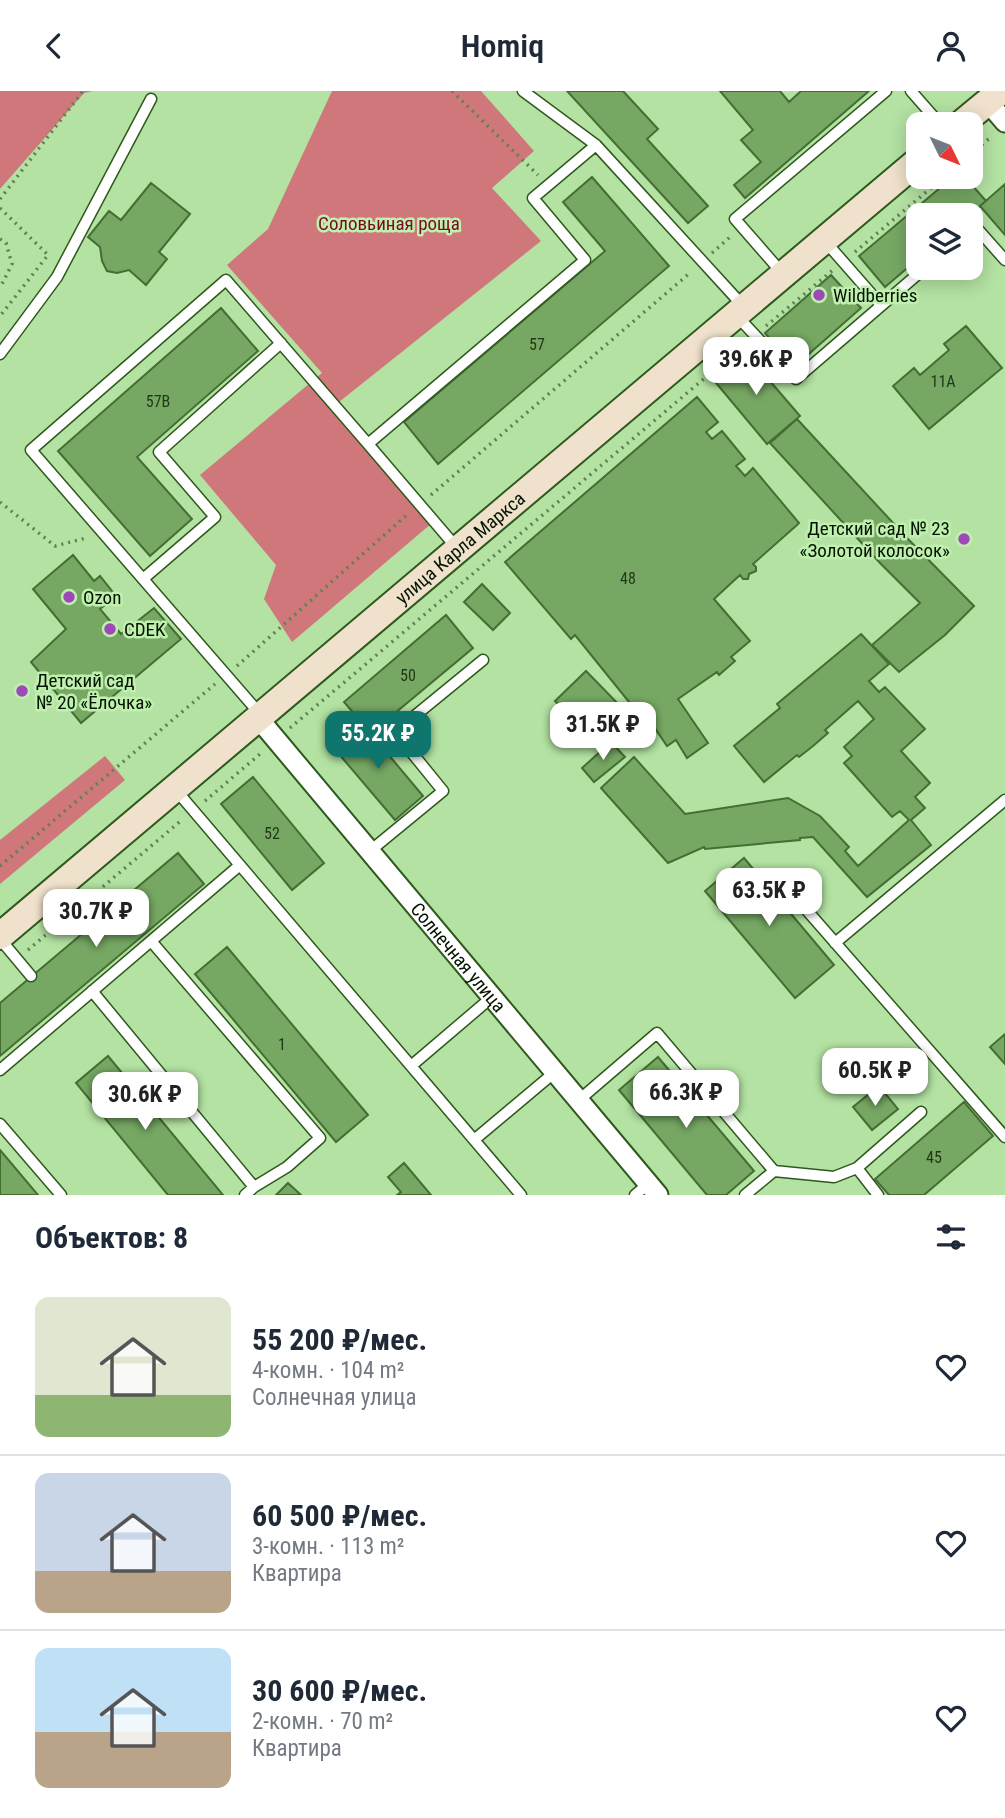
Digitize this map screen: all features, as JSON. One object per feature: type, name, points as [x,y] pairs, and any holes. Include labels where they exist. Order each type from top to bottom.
[{"type":"street","points":[[976,112],[994,97],[1001,127]]},
{"type":"street","name":"улица Карла Маркса","points":[[0,937],[906,171]]},
{"type":"street","name":"Солнечная улица","points":[[260,717],[276,740],[579,1100],[647,1191]]},
{"type":"lane","points":[[523,91],[596,145],[703,261],[740,311],[754,337],[796,379],[911,280]]},
{"type":"lane","points":[[783,275],[735,219],[886,91]]},
{"type":"lane","points":[[911,91],[929,112]]},
{"type":"lane","points":[[0,354],[57,277],[151,99]]},
{"type":"lane","points":[[368,444],[585,260],[533,198],[596,145]]},
{"type":"lane","points":[[983,235],[1005,260]]},
{"type":"lane","points":[[824,239],[881,305]]},
{"type":"lane","points":[[260,717],[30,450],[226,280],[458,549]]},
{"type":"lane","points":[[143,579],[215,517],[159,452],[281,343]]},
{"type":"lane","points":[[370,851],[443,791],[395,731],[483,660]]},
{"type":"lane","points":[[174,788],[521,1195]]},
{"type":"lane","points":[[835,943],[1005,800]]},
{"type":"lane","points":[[0,1070],[61,1011],[92,991],[240,865]]},
{"type":"lane","points":[[776,875],[1005,1137]]},
{"type":"lane","points":[[0,937],[31,976]]},
{"type":"lane","points":[[151,941],[320,1139],[288,1167],[245,1195]]},
{"type":"lane","points":[[92,991],[254,1187]]},
{"type":"lane","points":[[411,1066],[492,997]]},
{"type":"lane","points":[[579,1100],[657,1033],[774,1171],[834,1177],[857,1168],[921,1112]]},
{"type":"lane","points":[[474,1140],[555,1072]]},
{"type":"lane","points":[[0,1124],[61,1195]]},
{"type":"lane","points":[[857,1168],[878,1195]]},
{"type":"lane","points":[[745,1195],[774,1171]]},
{"type":"path","points":[[0,199],[82,91]]},
{"type":"path","points":[[452,91],[548,185]]},
{"type":"path","points":[[984,142],[1001,127]]},
{"type":"path","points":[[18,959],[930,189]]},
{"type":"path","points":[[0,208],[48,255],[0,316]]},
{"type":"path","points":[[0,866],[226,675],[742,227]]},
{"type":"path","points":[[0,239],[6,243],[12,264],[0,288]]},
{"type":"path","points":[[0,502],[55,546],[103,534]]},
{"type":"green space","points":[[0,91],[93,91],[84,93],[0,189]]},
{"type":"green space","name":"Соловьиная роща","points":[[332,91],[481,91],[534,151],[492,188],[541,241],[334,406],[432,523],[292,642],[264,599],[276,565],[200,475],[322,373],[227,265],[268,229]]},
{"type":"green space","points":[[105,756],[125,780],[0,884],[0,840]]},
{"type":"building","points":[[567,91],[623,91],[658,129],[647,139],[708,206],[688,223]]},
{"type":"building","points":[[720,91],[780,91],[789,102],[801,91],[869,91],[745,198],[734,185],[761,162],[741,140],[753,130]]},
{"type":"building","points":[[592,177],[669,266],[438,464],[404,422],[605,251],[563,202]]},
{"type":"building","points":[[151,183],[190,214],[159,252],[167,259],[146,285],[129,270],[117,273],[107,271],[100,247],[88,237],[109,211],[121,220]]},
{"type":"building","points":[[1005,184],[1005,235],[983,209],[983,203]]},
{"type":"building","points":[[939,189],[976,189],[986,201],[983,203],[922,203]]},
{"type":"building","points":[[906,216],[906,269],[885,287],[859,256]]},
{"type":"building","points":[[831,275],[861,308],[794,367],[765,333]]},
{"type":"building","points":[[221,308],[258,351],[137,457],[192,519],[150,556],[58,451]]},
{"type":"building","points":[[966,326],[1002,368],[929,429],[893,386],[914,368],[920,375],[949,350],[944,344]]},
{"type":"building","points":[[744,351],[800,416],[767,444],[712,378]]},
{"type":"building","points":[[697,397],[718,422],[706,432],[712,439],[722,431],[745,459],[736,466],[745,476],[753,468],[799,523],[753,564],[756,571],[749,574],[748,579],[743,579],[740,575],[714,599],[750,641],[731,657],[735,661],[719,675],[717,672],[678,699],[708,743],[687,758],[676,740],[667,746],[646,715],[642,718],[575,635],[571,639],[505,562]]},
{"type":"building","points":[[797,419],[974,606],[945,635],[899,672],[872,645],[920,603],[770,443]]},
{"type":"building","points":[[73,555],[94,581],[100,576],[116,596],[100,609],[121,634],[154,608],[181,639],[81,723],[31,662],[66,629],[33,589]]},
{"type":"building","points":[[482,584],[510,613],[493,630],[464,602]]},
{"type":"building","points":[[446,615],[473,648],[371,733],[344,702]]},
{"type":"building","points":[[861,634],[889,664],[869,681],[879,692],[885,687],[925,729],[901,751],[930,783],[915,797],[925,808],[911,820],[931,845],[867,897],[813,837],[704,847],[668,863],[601,788],[634,757],[685,814],[788,798],[820,816],[849,847],[845,851],[858,866],[909,820],[900,811],[892,817],[844,763],[852,756],[844,747],[874,719],[858,701],[825,730],[828,733],[813,746],[799,757],[797,755],[764,782],[734,746],[780,708],[777,704]]},
{"type":"building","points":[[586,671],[627,713],[596,743],[555,701]]},
{"type":"building","points":[[362,723],[423,796],[395,820],[333,747]]},
{"type":"building","points":[[611,742],[625,757],[594,782],[582,768]]},
{"type":"building","points":[[253,777],[324,863],[292,890],[221,804]]},
{"type":"building","points":[[178,853],[204,884],[0,1056],[0,1003]]},
{"type":"building","points":[[744,858],[834,965],[795,998],[705,891]]},
{"type":"building","points":[[227,947],[368,1115],[336,1142],[195,974]]},
{"type":"building","points":[[1005,1034],[1005,1064],[990,1047]]},
{"type":"building","points":[[108,1056],[223,1195],[168,1195],[76,1083]]},
{"type":"building","points":[[658,1057],[754,1171],[726,1195],[707,1195],[619,1090]]},
{"type":"building","points":[[879,1086],[898,1109],[872,1130],[853,1107]]},
{"type":"building","points":[[964,1102],[993,1136],[924,1195],[889,1195],[875,1179]]},
{"type":"building","points":[[0,1150],[38,1195],[0,1195]]},
{"type":"building","points":[[404,1163],[431,1195],[397,1195],[401,1192],[388,1177]]},
{"type":"building","points":[[288,1183],[301,1195],[276,1195]]},
{"type":"place","name":"Wildberries","points":[[819,295]]},
{"type":"place","name":"Детский сад № 23 «Золотой колосок»","points":[[964,539]]},
{"type":"place","name":"Ozon","points":[[69,597]]},
{"type":"place","name":"CDEK","points":[[110,629]]},
{"type":"place","name":"Детский сад № 20 «Ёлочка»","points":[[22,691]]}]
